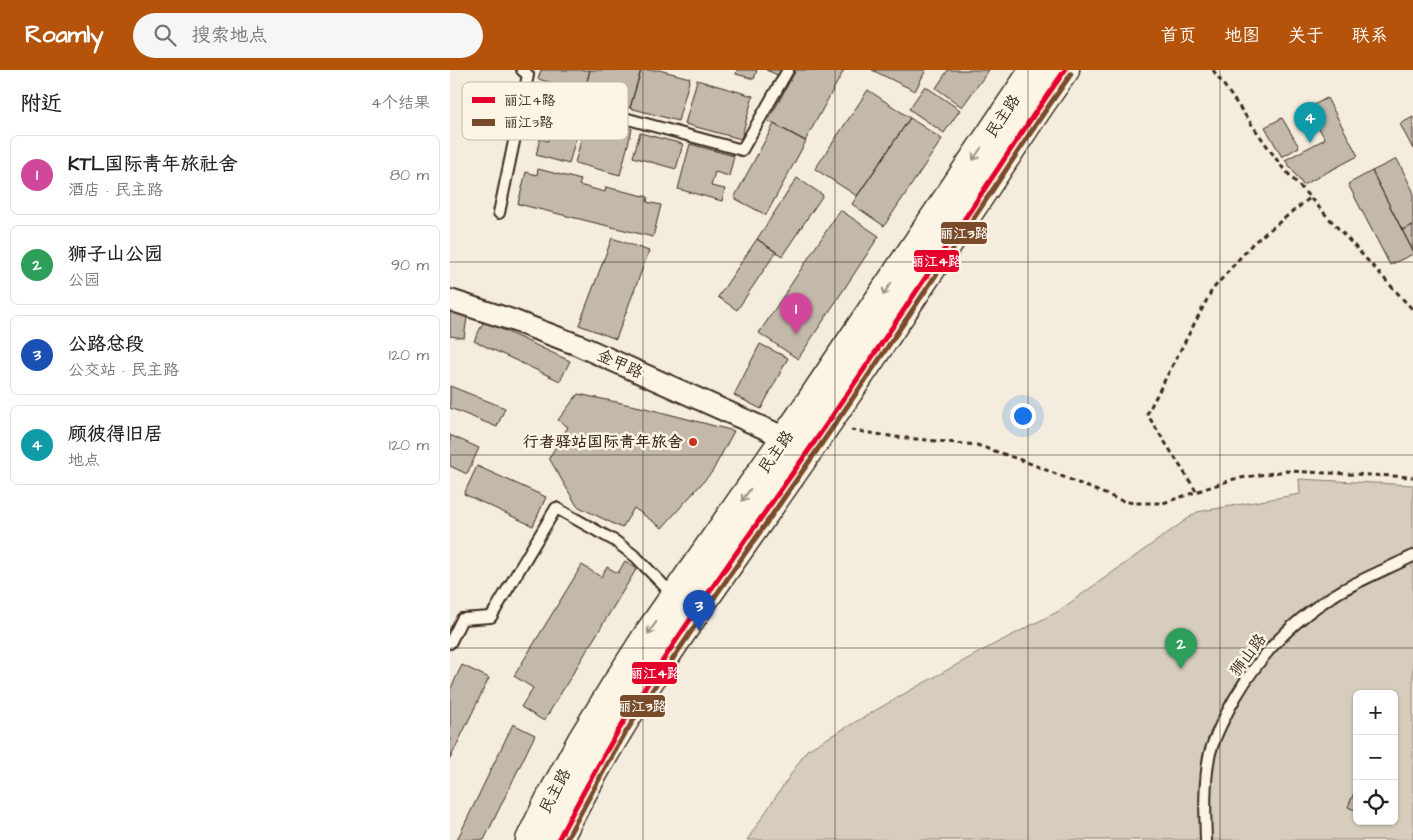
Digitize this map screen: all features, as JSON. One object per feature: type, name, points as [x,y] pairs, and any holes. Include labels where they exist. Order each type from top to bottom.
[{"type":"main road","name":"民主路","points":[[530,840],[549,800],[614,686],[786,438],[1034,70]]},
{"type":"main road","name":"民主路","points":[[558,840],[604,753],[636,700],[826,425],[1065,70]]},
{"type":"street","name":"金甲路","points":[[450,300],[512,320],[578,345],[786,438]]},
{"type":"lane","points":[[522,70],[528,75],[526,82]]},
{"type":"lane","points":[[628,119],[742,150],[788,70]]},
{"type":"lane","points":[[499,213],[514,140]]},
{"type":"lane","points":[[450,643],[462,619],[491,617],[556,508],[615,541],[636,557],[675,596]]},
{"type":"lane","name":"狮山路","points":[[1206,840],[1205,788],[1210,754],[1230,707],[1258,664],[1273,644],[1291,627],[1325,601],[1343,590],[1413,556]]},
{"type":"path","points":[[1213,70],[1282,167],[1413,310]]},
{"type":"path","points":[[1196,492],[1147,414],[1212,290],[1253,243],[1310,198]]},
{"type":"path","points":[[826,425],[896,437],[977,445],[1024,461],[1120,500],[1133,503],[1163,503],[1234,479],[1286,471],[1413,477]]},
{"type":"shaded area","points":[[1299,479],[1413,485],[1413,840],[747,840],[807,750],[909,691],[1057,612],[1197,512],[1300,494]]},
{"type":"building","points":[[541,70],[590,70],[587,82],[549,82],[538,79]]},
{"type":"building","points":[[590,70],[641,70],[630,108],[628,107],[628,82],[587,82]]},
{"type":"building","points":[[641,70],[659,70],[690,78],[678,121],[630,108]]},
{"type":"building","points":[[737,70],[757,70],[754,79],[736,74]]},
{"type":"building","points":[[766,70],[783,70],[780,76]]},
{"type":"building","points":[[796,70],[844,70],[805,141],[768,121]]},
{"type":"building","points":[[872,70],[926,70],[915,91]]},
{"type":"building","points":[[948,70],[989,70],[962,107],[936,88]]},
{"type":"building","points":[[697,80],[753,96],[741,139],[685,124]]},
{"type":"building","points":[[925,86],[960,110],[944,133],[909,109]]},
{"type":"building","points":[[868,90],[910,118],[857,196],[815,169]]},
{"type":"building","points":[[1327,98],[1358,156],[1303,185],[1285,160],[1325,139],[1308,108]]},
{"type":"building","points":[[1413,117],[1413,149],[1400,124]]},
{"type":"building","points":[[910,118],[942,139],[884,226],[852,204]]},
{"type":"building","points":[[1282,118],[1299,147],[1282,157],[1265,127]]},
{"type":"building","points":[[774,124],[806,141],[766,215],[734,198]]},
{"type":"building","points":[[628,128],[632,129],[620,175],[575,163],[581,140],[628,140]]},
{"type":"building","points":[[640,133],[683,144],[676,169],[633,157]]},
{"type":"building","points":[[540,140],[575,140],[569,164],[536,155]]},
{"type":"building","points":[[690,144],[734,156],[729,176],[715,172],[711,186],[725,189],[722,201],[678,189]]},
{"type":"building","points":[[1397,159],[1413,191],[1413,225],[1402,230],[1372,171]]},
{"type":"building","points":[[538,169],[581,180],[579,185],[605,192],[606,187],[648,197],[647,202],[661,205],[653,237],[518,204],[526,172],[537,175]]},
{"type":"building","points":[[1372,171],[1413,251],[1413,254],[1390,265],[1348,184]]},
{"type":"building","points":[[797,178],[823,195],[782,256],[757,239]]},
{"type":"building","points":[[840,210],[879,236],[798,359],[759,333]]},
{"type":"building","points":[[1413,225],[1413,251],[1402,230]]},
{"type":"building","points":[[612,238],[649,251],[616,339],[579,325]]},
{"type":"building","points":[[757,239],[776,252],[737,310],[718,297]]},
{"type":"building","points":[[450,308],[468,311],[464,338],[450,336]]},
{"type":"building","points":[[484,321],[570,361],[560,381],[474,341]]},
{"type":"building","points":[[760,344],[788,358],[761,409],[734,395]]},
{"type":"building","points":[[450,386],[505,408],[497,427],[450,408]]},
{"type":"building","points":[[578,394],[645,408],[734,431],[712,472],[662,528],[634,508],[622,528],[577,506],[549,458],[568,427],[558,420]]},
{"type":"building","points":[[450,435],[479,448],[467,474],[450,466]]},
{"type":"building","points":[[477,466],[546,497],[533,526],[464,494]]},
{"type":"building","points":[[625,561],[637,568],[544,721],[521,707],[533,688],[514,676],[582,565],[601,577],[607,567],[618,573]]},
{"type":"building","points":[[462,665],[489,678],[450,759],[450,690]]},
{"type":"building","points":[[513,724],[535,735],[484,840],[457,840]]},
{"type":"building","points":[[1353,795],[1353,809],[1348,807]]},
{"type":"transit line","name":"丽江4路","points":[[558,840],[609,746],[663,660],[839,406],[1065,70]]},
{"type":"transit line","name":"丽江3路","points":[[566,840],[601,775],[645,701],[871,372],[1071,74]]},
{"type":"place","name":"顾彼得旧居","points":[[1310,143]]},
{"type":"place","name":"KTL国际青年旅社舍","points":[[796,334]]},
{"type":"place","name":"行者驿站国际青年旅舍","points":[[693,442]]},
{"type":"place","name":"公路总段","points":[[699,631]]},
{"type":"place","name":"狮子山公园","points":[[1181,669]]}]
